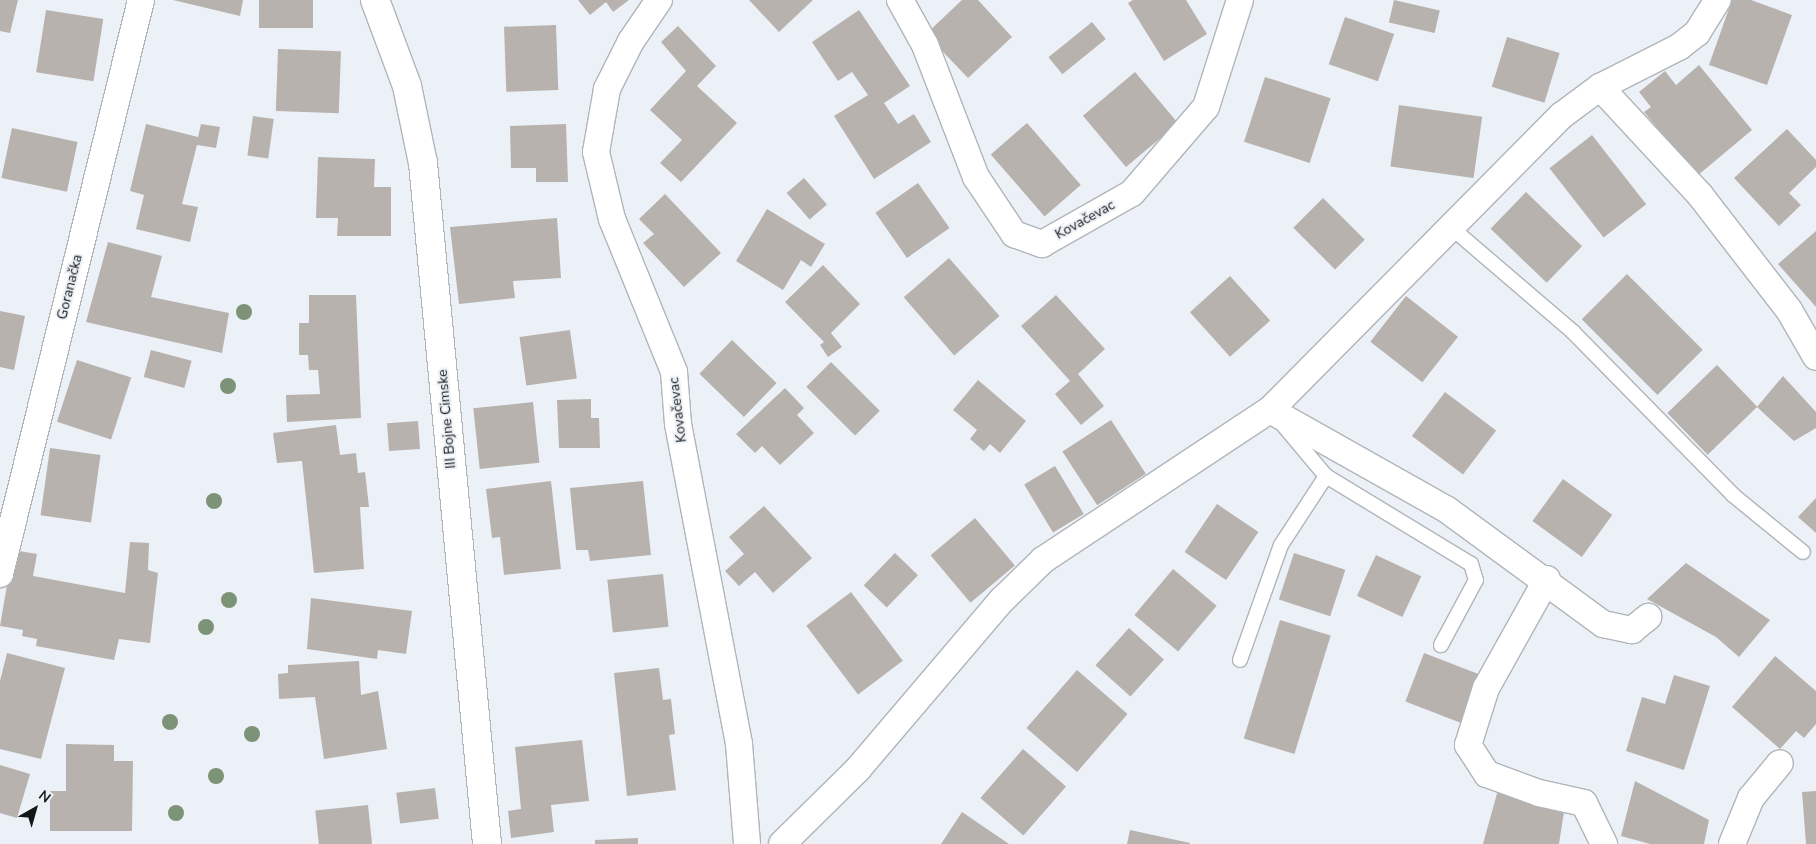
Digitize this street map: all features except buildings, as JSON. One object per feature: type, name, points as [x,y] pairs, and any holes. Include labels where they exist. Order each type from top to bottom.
[{"type":"street","name":"Goranačka","points":[[0,574],[141,0]]},
{"type":"street","name":"III Bojne Cimske","points":[[375,0],[407,86],[423,163],[487,844]]},
{"type":"street","name":"Kovačevac","points":[[659,0],[631,41],[607,89],[596,152],[612,219],[674,372],[678,424],[739,744],[747,844]]},
{"type":"street","name":"Kovačevac","points":[[900,0],[925,45],[976,177],[1014,234],[1042,244],[1132,193],[1206,107],[1240,0]]},
{"type":"street","points":[[782,844],[858,769],[1002,600],[1043,560],[1270,410],[1453,229],[1561,116],[1600,87],[1679,47],[1697,33],[1718,0]]},
{"type":"street","points":[[1600,87],[1700,195],[1789,310],[1816,357]]},
{"type":"street","points":[[1270,410],[1446,509],[1547,579],[1603,624],[1632,630],[1648,617]]},
{"type":"street","points":[[1547,579],[1486,688],[1468,745],[1487,774],[1539,793],[1584,803],[1604,844]]},
{"type":"street","points":[[1732,844],[1752,798],[1780,763]]},
{"type":"lane","points":[[1453,229],[1573,332],[1733,495],[1803,552]]},
{"type":"lane","points":[[1270,410],[1326,476],[1471,564],[1476,580],[1441,645]]},
{"type":"lane","points":[[1240,660],[1281,545],[1326,476]]}]
